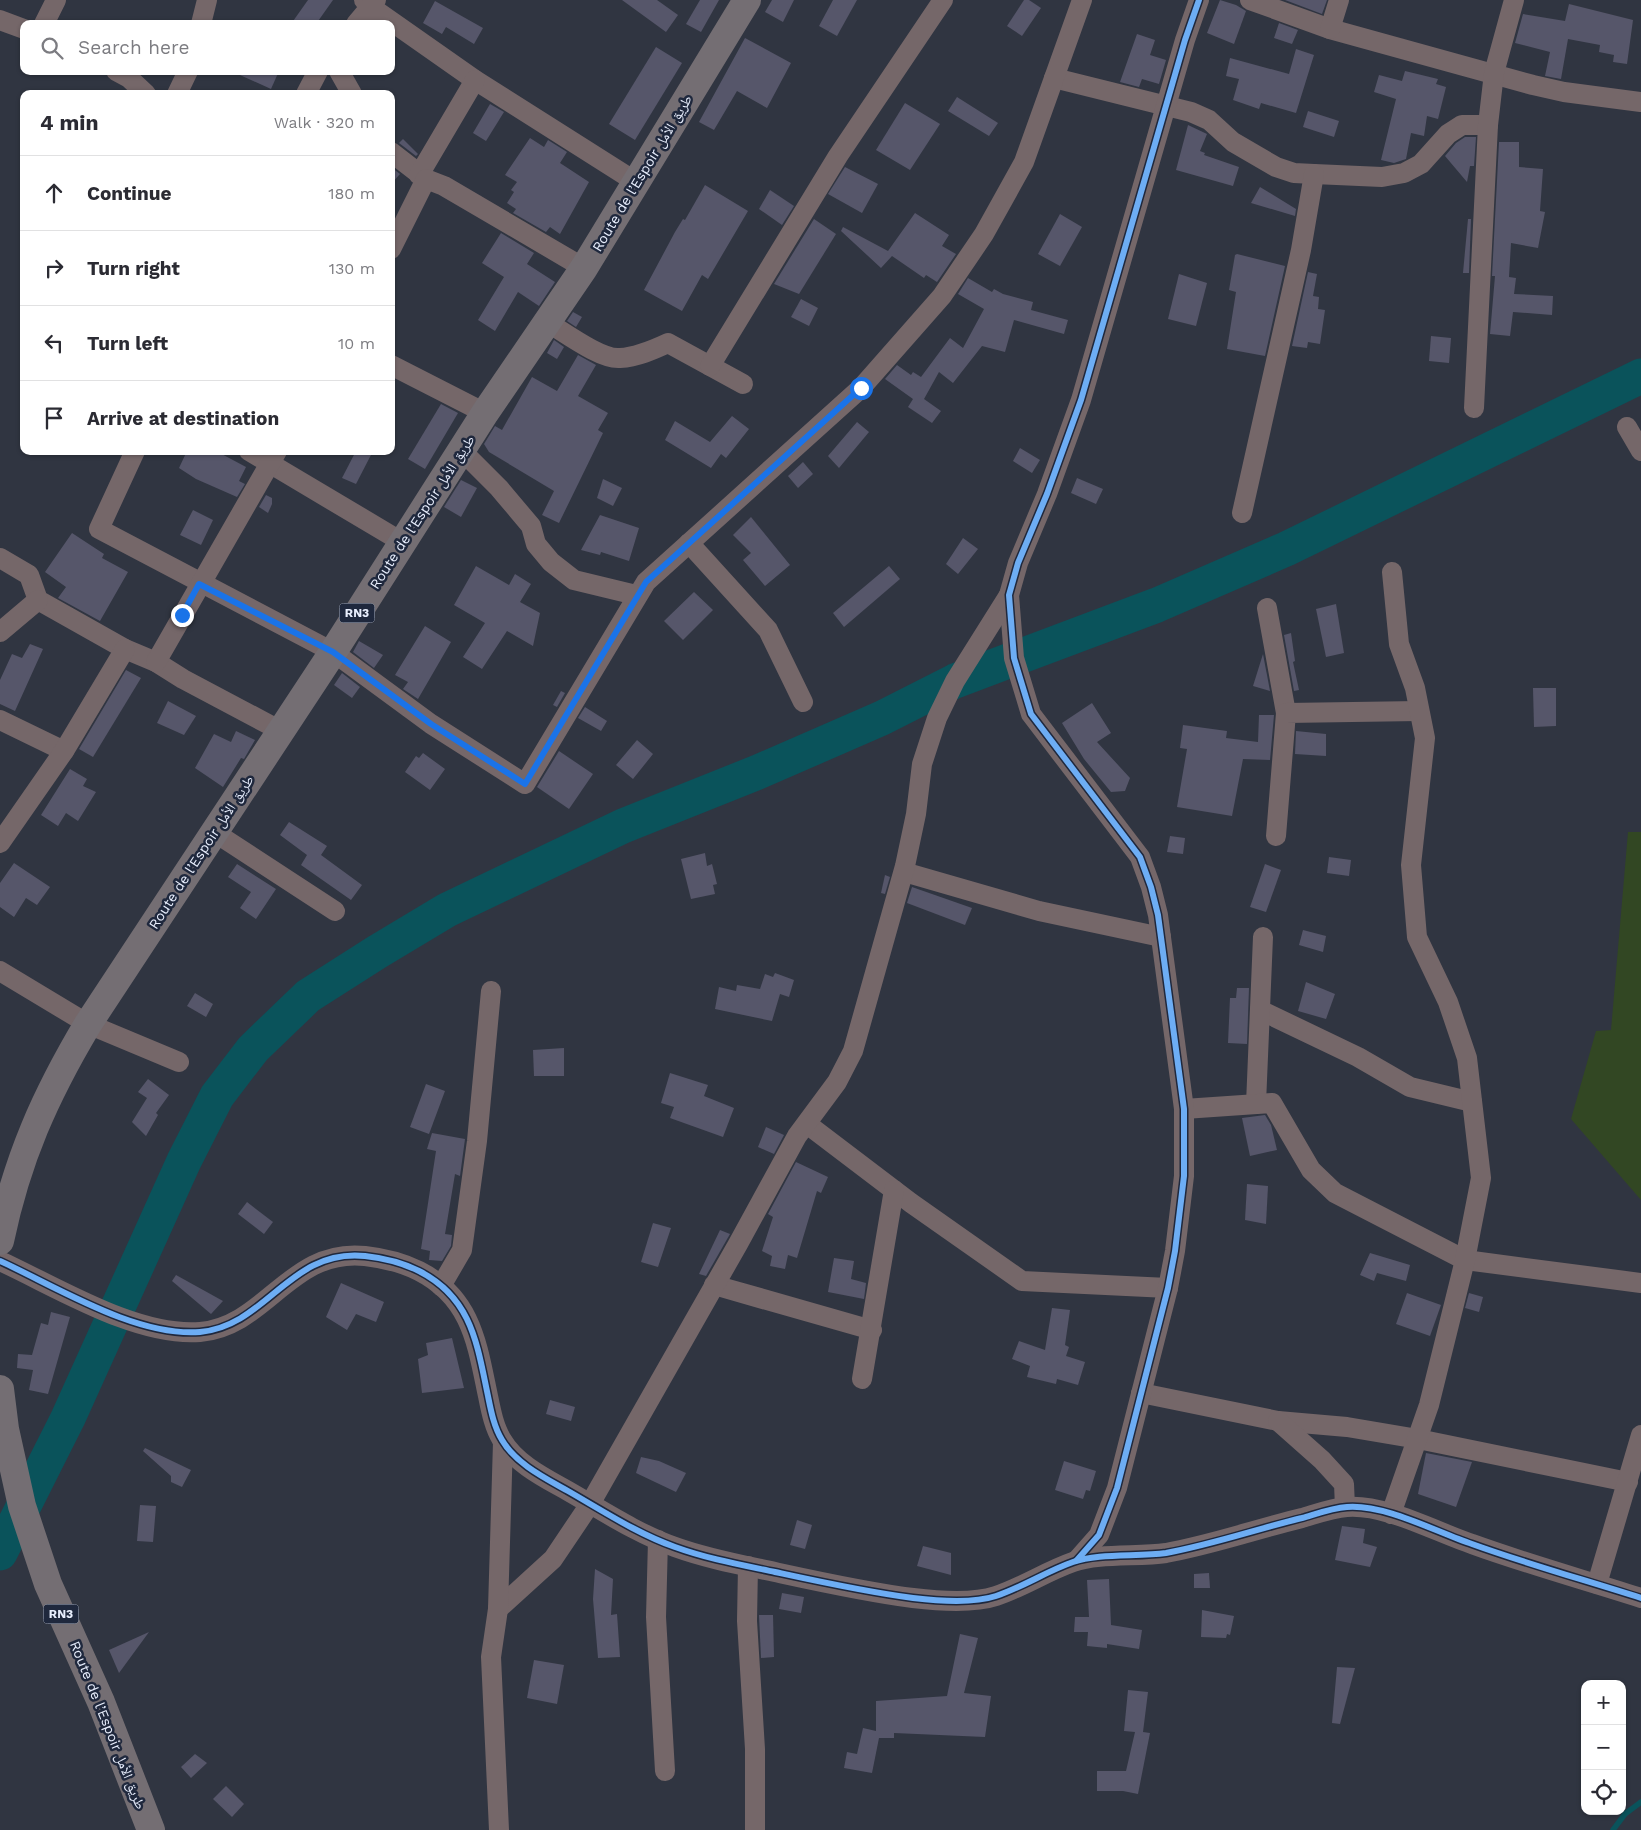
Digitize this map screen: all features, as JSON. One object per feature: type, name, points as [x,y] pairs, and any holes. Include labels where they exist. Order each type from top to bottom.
[{"type":"highway","name":"Route de l’Espoir طريق الأمل","points":[[0,1241],[10,1194],[28,1142],[63,1067],[88,1024],[333,652],[485,413],[584,268],[747,0]]},
{"type":"highway","name":"Route de l’Espoir طريق الأمل","points":[[0,1389],[5,1430],[22,1506],[48,1584],[101,1702],[151,1830]]},
{"type":"street","points":[[46,20],[56,0]]},
{"type":"street","points":[[202,20],[208,0]]},
{"type":"street","points":[[710,366],[838,156],[943,0]]},
{"type":"street","points":[[134,455],[99,529],[199,584],[333,652],[431,724],[525,784],[636,595],[646,582],[861,388],[942,296],[984,234],[1024,162],[1082,0]]},
{"type":"street","points":[[498,1609],[553,1559],[590,1504],[796,1136],[807,1124],[837,1082],[854,1051],[904,872],[916,814],[922,764],[937,718],[955,681],[1009,595],[1018,564],[1047,494],[1080,400],[1165,106],[1199,0]]},
{"type":"street","points":[[1250,0],[1330,29],[1494,74],[1564,92],[1641,102]]},
{"type":"street","points":[[1330,29],[1339,0]]},
{"type":"street","points":[[1474,408],[1488,125],[1494,74],[1514,0]]},
{"type":"street","points":[[359,20],[371,2],[475,80],[636,182]]},
{"type":"street","points":[[0,20],[20,28]]},
{"type":"street","points":[[123,75],[142,90]]},
{"type":"street","points":[[179,90],[186,75]]},
{"type":"street","points":[[308,90],[316,75]]},
{"type":"street","points":[[341,75],[350,90]]},
{"type":"street","points":[[1054,78],[1191,112],[1209,120],[1233,142],[1276,167],[1294,173],[1382,177],[1404,173],[1421,164],[1448,134],[1462,125],[1488,125]]},
{"type":"street","points":[[395,240],[422,177],[475,80]]},
{"type":"street","points":[[395,155],[422,177],[444,186],[584,268]]},
{"type":"street","points":[[1242,512],[1301,250],[1314,174]]},
{"type":"street","points":[[547,322],[603,354],[618,359],[645,353],[668,343],[743,384]]},
{"type":"street","points":[[395,367],[485,413]]},
{"type":"street","points":[[1627,427],[1641,451]]},
{"type":"street","points":[[462,451],[499,488],[531,526],[536,544],[550,562],[574,580],[636,595]]},
{"type":"street","points":[[156,662],[199,584],[273,458],[402,542]]},
{"type":"street","points":[[689,543],[768,630],[803,702]]},
{"type":"street","points":[[0,558],[28,575],[38,600],[125,649],[156,662],[183,679],[281,731]]},
{"type":"street","points":[[1391,1514],[1429,1405],[1465,1260],[1481,1178],[1467,1058],[1448,1002],[1418,937],[1411,865],[1425,738],[1415,688],[1399,644],[1392,572]]},
{"type":"street","points":[[1009,595],[1014,658],[1031,714],[1140,856],[1151,887],[1161,937],[1184,1109],[1184,1176],[1175,1251],[1168,1288],[1118,1488],[1098,1535],[1076,1560]]},
{"type":"street","points":[[0,632],[38,600]]},
{"type":"street","points":[[1267,608],[1286,713],[1283,771],[1276,836]]},
{"type":"street","points":[[0,844],[64,751],[125,649]]},
{"type":"street","points":[[1286,713],[1420,711]]},
{"type":"street","points":[[0,720],[64,751]]},
{"type":"street","points":[[214,832],[335,911]]},
{"type":"street","points":[[904,872],[1039,911],[1161,937]]},
{"type":"street","points":[[1256,1104],[1263,937]]},
{"type":"street","points":[[0,971],[88,1024],[179,1062]]},
{"type":"street","points":[[442,1286],[462,1250],[477,1141],[491,991]]},
{"type":"street","points":[[1260,1010],[1358,1057],[1410,1087],[1472,1102]]},
{"type":"street","points":[[1184,1109],[1272,1103],[1311,1170],[1335,1193],[1465,1260],[1641,1283]]},
{"type":"street","points":[[807,1124],[894,1190],[1022,1281],[1168,1288]]},
{"type":"street","points":[[862,1379],[872,1330],[894,1190]]},
{"type":"street","points":[[0,1261],[113,1314],[154,1327],[179,1332],[206,1331],[233,1321],[258,1306],[298,1272],[321,1260],[342,1254],[383,1258],[419,1270],[442,1286],[470,1320],[477,1342],[494,1421],[503,1442],[518,1459],[537,1473],[658,1540],[701,1556],[878,1593],[918,1599],[992,1598],[1076,1560],[1166,1553],[1345,1507],[1391,1514],[1475,1545],[1641,1598]]},
{"type":"street","points":[[714,1285],[872,1330]]},
{"type":"street","points":[[1141,1393],[1278,1421],[1347,1427],[1418,1439],[1628,1482]]},
{"type":"street","points":[[1278,1421],[1322,1460],[1344,1484],[1345,1507]]},
{"type":"street","points":[[1597,1584],[1641,1436]]},
{"type":"street","points":[[499,1830],[491,1657],[498,1609],[503,1442]]},
{"type":"street","points":[[658,1540],[656,1617],[665,1771]]},
{"type":"street","points":[[748,1566],[747,1621],[755,1749],[755,1830]]},
{"type":"green space","points":[[1628,832],[1641,832],[1641,1200],[1571,1119],[1596,1031],[1611,1030]]},
{"type":"building","points":[[308,0],[333,0],[319,20],[294,20]]},
{"type":"building","points":[[622,0],[657,0],[678,15],[666,32]]},
{"type":"building","points":[[700,0],[719,0],[701,32],[686,24]]},
{"type":"building","points":[[772,0],[794,0],[783,22],[765,12]]},
{"type":"building","points":[[833,0],[857,0],[837,36],[819,26]]},
{"type":"building","points":[[1024,0],[1029,0],[1041,8],[1022,36],[1007,26]]},
{"type":"building","points":[[1220,0],[1236,5],[1246,11],[1234,44],[1207,33]]},
{"type":"building","points":[[1285,0],[1327,0],[1322,14]]},
{"type":"building","points":[[435,1],[483,28],[474,44],[446,27],[442,34],[423,23]]},
{"type":"building","points":[[1569,4],[1633,20],[1627,64],[1613,62],[1614,55],[1599,52],[1600,45],[1568,39],[1561,79],[1545,76],[1550,52],[1515,43],[1523,14],[1565,21]]},
{"type":"building","points":[[1279,23],[1298,30],[1292,44],[1274,38]]},
{"type":"building","points":[[1137,34],[1155,40],[1150,55],[1166,60],[1159,84],[1142,79],[1139,87],[1120,82]]},
{"type":"building","points":[[745,38],[791,63],[767,108],[737,91],[714,130],[699,122]]},
{"type":"building","points":[[656,47],[682,63],[635,140],[609,124]]},
{"type":"building","points":[[1296,49],[1314,55],[1296,113],[1261,103],[1259,109],[1233,100],[1239,79],[1226,76],[1230,58],[1289,74]]},
{"type":"building","points":[[1405,71],[1438,79],[1436,84],[1446,87],[1438,119],[1427,116],[1424,136],[1411,133],[1406,159],[1394,163],[1381,160],[1396,99],[1374,92],[1379,75],[1402,81]]},
{"type":"building","points":[[240,75],[277,75],[271,89]]},
{"type":"building","points":[[957,97],[998,123],[989,136],[948,111]]},
{"type":"building","points":[[905,103],[940,124],[910,170],[876,150]]},
{"type":"building","points":[[490,104],[504,112],[486,141],[473,133]]},
{"type":"building","points":[[1308,111],[1339,121],[1334,137],[1303,127]]},
{"type":"building","points":[[1188,125],[1207,134],[1200,151],[1205,153],[1204,155],[1239,167],[1233,186],[1176,170]]},
{"type":"building","points":[[1465,137],[1476,137],[1474,166],[1470,166],[1467,182],[1445,156],[1456,143]]},
{"type":"building","points":[[530,138],[544,147],[548,140],[567,152],[560,163],[589,182],[560,234],[550,227],[546,232],[513,213],[516,209],[507,203],[514,192],[511,190],[517,182],[505,175]]},
{"type":"building","points":[[403,139],[418,154],[416,156],[399,143]]},
{"type":"building","points":[[1499,142],[1519,142],[1519,167],[1543,169],[1540,211],[1545,212],[1538,248],[1511,243],[1509,277],[1516,278],[1514,294],[1553,296],[1552,315],[1513,312],[1510,336],[1490,334],[1495,276],[1492,276]]},
{"type":"building","points":[[845,167],[878,184],[862,213],[828,194]]},
{"type":"building","points":[[395,170],[400,174],[395,180]]},
{"type":"building","points":[[705,185],[748,211],[708,279],[702,275],[682,311],[644,290],[675,232],[683,219],[685,220]]},
{"type":"building","points":[[1260,187],[1296,209],[1295,216],[1251,203]]},
{"type":"building","points":[[770,190],[794,206],[782,225],[759,209]]},
{"type":"building","points":[[915,213],[949,235],[942,246],[956,254],[937,282],[926,275],[924,278],[892,256],[881,268],[841,231],[843,227],[888,251]]},
{"type":"building","points":[[1060,214],[1082,227],[1060,266],[1038,254]]},
{"type":"building","points":[[814,219],[836,234],[799,294],[774,284]]},
{"type":"building","points":[[1468,219],[1471,219],[1469,273],[1463,273]]},
{"type":"building","points":[[501,233],[534,253],[527,264],[555,282],[539,306],[518,292],[495,331],[478,320],[504,277],[482,263]]},
{"type":"building","points":[[1235,255],[1285,266],[1265,356],[1227,349],[1236,292],[1229,290]]},
{"type":"building","points":[[1308,272],[1317,274],[1313,296],[1319,297],[1318,309],[1325,310],[1320,344],[1308,342],[1307,348],[1292,346]]},
{"type":"building","points":[[1179,274],[1207,283],[1196,326],[1168,319]]},
{"type":"building","points":[[968,278],[992,292],[994,289],[1003,294],[1033,302],[1031,310],[1068,320],[1064,334],[1014,320],[1005,352],[982,346],[953,383],[939,372],[924,399],[941,411],[932,423],[908,407],[913,399],[885,379],[897,365],[911,375],[913,372],[921,377],[950,338],[963,348],[984,309],[958,294]]},
{"type":"building","points":[[801,299],[818,308],[809,326],[791,317]]},
{"type":"building","points":[[573,312],[582,317],[576,327],[567,321]]},
{"type":"building","points":[[1431,336],[1451,338],[1449,363],[1429,361]]},
{"type":"building","points":[[554,340],[564,347],[557,359],[547,353]]},
{"type":"building","points":[[578,355],[596,365],[578,396],[608,413],[598,430],[603,433],[559,523],[542,515],[554,491],[489,452],[484,444],[495,426],[502,430],[532,377],[557,391]]},
{"type":"building","points":[[441,404],[458,413],[425,469],[408,459]]},
{"type":"building","points":[[732,416],[749,429],[726,458],[721,454],[711,468],[665,440],[675,421],[710,442]]},
{"type":"building","points":[[857,422],[869,432],[839,468],[828,456]]},
{"type":"building","points":[[1020,448],[1040,460],[1032,473],[1013,461]]},
{"type":"building","points":[[185,455],[224,455],[246,467],[239,481],[245,484],[237,497],[196,479],[179,468]]},
{"type":"building","points":[[354,455],[371,455],[356,484],[342,478]]},
{"type":"building","points":[[803,462],[813,474],[798,488],[788,476]]},
{"type":"building","points":[[1077,478],[1103,489],[1096,504],[1071,493]]},
{"type":"building","points":[[603,479],[622,488],[613,506],[597,498]]},
{"type":"building","points":[[461,480],[477,488],[461,517],[444,507]]},
{"type":"building","points":[[266,495],[272,498],[272,504],[268,513],[259,507]]},
{"type":"building","points":[[193,510],[213,520],[201,545],[180,535]]},
{"type":"building","points":[[600,515],[639,528],[629,561],[601,552],[600,555],[581,550]]},
{"type":"building","points":[[751,517],[790,565],[765,586],[743,560],[751,553],[733,535]]},
{"type":"building","points":[[72,533],[104,554],[102,558],[128,572],[100,621],[58,598],[66,587],[45,572]]},
{"type":"building","points":[[963,538],[978,549],[958,574],[946,564]]},
{"type":"building","points":[[476,566],[509,585],[515,574],[531,584],[520,602],[540,613],[533,646],[507,631],[482,669],[463,657],[485,623],[454,605]]},
{"type":"building","points":[[889,566],[900,579],[844,627],[833,613]]},
{"type":"building","points":[[694,592],[713,610],[683,640],[664,621]]},
{"type":"building","points":[[1336,604],[1344,653],[1326,657],[1316,609]]},
{"type":"building","points":[[425,626],[451,642],[418,699],[403,689],[408,682],[395,675]]},
{"type":"building","points":[[1291,633],[1295,661],[1293,662],[1299,690],[1294,691],[1284,635]]},
{"type":"building","points":[[359,641],[383,655],[374,668],[353,652]]},
{"type":"building","points":[[30,644],[43,649],[15,711],[0,704],[0,680],[12,654],[22,658]]},
{"type":"building","points":[[1263,654],[1270,691],[1253,686]]},
{"type":"building","points":[[126,670],[141,678],[93,757],[79,749]]},
{"type":"building","points":[[342,673],[360,687],[352,698],[334,685]]},
{"type":"building","points":[[1533,688],[1556,688],[1556,726],[1534,727]]},
{"type":"building","points":[[561,691],[565,693],[557,707],[553,705]]},
{"type":"building","points":[[168,701],[196,716],[184,735],[157,723]]},
{"type":"building","points":[[1092,703],[1111,733],[1097,742],[1130,778],[1125,791],[1111,792],[1084,759],[1062,723]]},
{"type":"building","points":[[585,707],[607,721],[601,731],[578,718]]},
{"type":"building","points":[[1259,715],[1274,715],[1270,760],[1243,759],[1232,816],[1177,807],[1187,749],[1180,748],[1183,725],[1227,731],[1226,738],[1258,742]]},
{"type":"building","points":[[236,731],[255,740],[244,759],[241,758],[223,787],[195,768],[214,734],[231,742]]},
{"type":"building","points":[[1296,731],[1326,734],[1326,756],[1295,754]]},
{"type":"building","points":[[637,740],[653,754],[633,779],[616,765]]},
{"type":"building","points":[[559,751],[593,774],[569,809],[537,787]]},
{"type":"building","points":[[423,753],[445,769],[430,790],[405,772],[416,756],[419,758]]},
{"type":"building","points":[[70,769],[87,779],[83,786],[96,792],[78,821],[66,813],[58,826],[41,815]]},
{"type":"building","points":[[289,822],[327,846],[321,855],[362,885],[351,900],[301,865],[307,855],[280,835]]},
{"type":"building","points":[[1170,836],[1185,838],[1183,854],[1167,852]]},
{"type":"building","points":[[705,853],[707,866],[712,864],[717,884],[713,885],[715,894],[691,899],[681,859]]},
{"type":"building","points":[[1329,857],[1351,860],[1349,876],[1327,873]]},
{"type":"building","points":[[14,863],[50,887],[37,905],[26,898],[14,917],[0,907],[0,883]]},
{"type":"building","points":[[237,864],[276,889],[256,919],[240,908],[251,892],[228,877]]},
{"type":"building","points":[[1265,864],[1281,870],[1266,912],[1250,907]]},
{"type":"building","points":[[885,875],[890,877],[885,894],[881,893]]},
{"type":"building","points":[[912,887],[972,908],[965,925],[907,903]]},
{"type":"building","points":[[1303,930],[1326,936],[1323,952],[1299,945]]},
{"type":"building","points":[[775,973],[794,980],[789,997],[780,994],[772,1021],[715,1009],[719,987],[736,991],[737,985],[760,989],[765,974],[773,977]]},
{"type":"building","points":[[1306,982],[1335,994],[1326,1019],[1298,1011]]},
{"type":"building","points":[[1237,988],[1249,988],[1247,1044],[1228,1043],[1230,998],[1236,998]]},
{"type":"building","points":[[195,993],[213,1004],[206,1017],[187,1006]]},
{"type":"building","points":[[564,1048],[564,1076],[534,1076],[533,1050]]},
{"type":"building","points":[[670,1073],[708,1085],[704,1096],[734,1108],[723,1137],[670,1118],[674,1107],[661,1103]]},
{"type":"building","points":[[148,1079],[169,1095],[156,1113],[158,1115],[146,1136],[132,1122],[147,1098],[138,1092]]},
{"type":"building","points":[[426,1084],[445,1091],[429,1134],[410,1127]]},
{"type":"building","points":[[1265,1115],[1271,1125],[1277,1150],[1250,1156],[1242,1118]]},
{"type":"building","points":[[766,1127],[784,1135],[774,1154],[758,1147]]},
{"type":"building","points":[[432,1133],[465,1139],[460,1176],[455,1174],[445,1234],[452,1235],[451,1246],[442,1261],[429,1260],[430,1251],[421,1249],[436,1151],[427,1149]]},
{"type":"building","points":[[796,1162],[828,1177],[821,1193],[817,1191],[797,1258],[788,1255],[785,1269],[770,1266],[772,1256],[762,1251],[773,1217],[768,1214]]},
{"type":"building","points":[[1247,1184],[1268,1186],[1266,1224],[1245,1220]]},
{"type":"building","points":[[247,1202],[273,1222],[264,1234],[238,1214]]},
{"type":"building","points":[[653,1223],[671,1228],[658,1267],[641,1262]]},
{"type":"building","points":[[720,1230],[730,1234],[706,1276],[699,1274]]},
{"type":"building","points":[[1370,1253],[1410,1265],[1406,1281],[1377,1273],[1374,1281],[1360,1275]]},
{"type":"building","points":[[834,1258],[854,1261],[851,1279],[866,1283],[864,1299],[828,1292]]},
{"type":"building","points":[[176,1275],[223,1301],[211,1314],[172,1281]]},
{"type":"building","points":[[341,1283],[384,1302],[376,1322],[356,1314],[347,1330],[326,1317]]},
{"type":"building","points":[[1407,1293],[1441,1305],[1430,1336],[1396,1324]]},
{"type":"building","points":[[1469,1293],[1483,1297],[1479,1312],[1465,1308]]},
{"type":"building","points":[[1052,1308],[1070,1310],[1065,1345],[1069,1347],[1066,1356],[1085,1362],[1078,1385],[1057,1379],[1056,1384],[1027,1377],[1030,1366],[1012,1359],[1019,1341],[1045,1350]]},
{"type":"building","points":[[51,1312],[70,1317],[48,1394],[29,1390],[33,1370],[17,1368],[18,1354],[32,1355],[41,1323],[48,1325]]},
{"type":"building","points":[[452,1338],[464,1388],[422,1393],[418,1359],[428,1355],[426,1343]]},
{"type":"building","points":[[550,1400],[575,1407],[571,1421],[546,1414]]},
{"type":"building","points":[[145,1448],[191,1470],[182,1487],[171,1482],[171,1476],[143,1451]]},
{"type":"building","points":[[1426,1453],[1472,1462],[1456,1507],[1418,1494]]},
{"type":"building","points":[[641,1457],[659,1461],[686,1473],[676,1492],[636,1473]]},
{"type":"building","points":[[1064,1461],[1096,1471],[1090,1491],[1086,1490],[1083,1499],[1055,1490]]},
{"type":"building","points":[[140,1505],[156,1506],[153,1542],[137,1541]]},
{"type":"building","points":[[797,1520],[812,1525],[805,1549],[790,1545]]},
{"type":"building","points":[[1342,1526],[1365,1529],[1363,1543],[1377,1547],[1370,1567],[1335,1560]]},
{"type":"building","points":[[923,1546],[951,1553],[951,1575],[917,1566]]},
{"type":"building","points":[[595,1569],[613,1579],[611,1615],[617,1614],[620,1657],[598,1658],[593,1599]]},
{"type":"building","points":[[1209,1573],[1210,1588],[1194,1588],[1194,1574]]},
{"type":"building","points":[[1109,1579],[1111,1625],[1142,1630],[1139,1649],[1107,1644],[1107,1648],[1087,1646],[1088,1632],[1074,1632],[1075,1617],[1089,1617],[1087,1580]]},
{"type":"building","points":[[782,1593],[804,1597],[801,1613],[779,1609]]},
{"type":"building","points":[[1202,1610],[1234,1616],[1230,1635],[1227,1634],[1226,1638],[1201,1637]]},
{"type":"building","points":[[759,1615],[773,1615],[774,1657],[761,1658]]},
{"type":"building","points":[[149,1632],[119,1673],[109,1650]]},
{"type":"building","points":[[960,1634],[978,1638],[964,1693],[991,1696],[985,1737],[894,1733],[894,1738],[879,1738],[872,1773],[844,1768],[847,1752],[857,1754],[863,1728],[876,1731],[876,1701],[947,1696]]},
{"type":"building","points":[[534,1660],[564,1665],[557,1704],[527,1698]]},
{"type":"building","points":[[1337,1667],[1355,1668],[1340,1724],[1332,1723]]},
{"type":"building","points":[[1128,1690],[1148,1692],[1143,1732],[1150,1733],[1138,1794],[1123,1791],[1097,1791],[1097,1771],[1126,1771],[1135,1732],[1124,1731]]},
{"type":"building","points":[[195,1754],[207,1763],[191,1778],[181,1767]]},
{"type":"building","points":[[226,1786],[244,1804],[232,1817],[213,1799]]},
{"type":"waterway","points":[[0,1553],[68,1418],[184,1161],[217,1096],[253,1049],[308,996],[447,910],[623,826],[758,772],[882,718],[955,681],[1157,605],[1286,549],[1641,376]]},
{"type":"waterway","points":[[1613,1830],[1625,1814],[1641,1802]]},
{"type":"cycle path","points":[[1077,1560],[1099,1535],[1117,1488],[1168,1288],[1175,1251],[1184,1176],[1184,1109],[1158,915],[1151,887],[1140,857],[1031,714],[1014,658],[1009,595],[1018,563],[1047,494],[1081,400],[1185,40],[1199,0]]},
{"type":"cycle path","points":[[0,1261],[71,1296],[124,1319],[150,1327],[200,1332],[223,1327],[244,1316],[298,1275],[317,1264],[339,1257],[365,1256],[386,1260],[419,1271],[437,1282],[451,1295],[461,1309],[475,1341],[497,1430],[508,1449],[523,1463],[621,1522],[661,1542],[712,1558],[826,1583],[913,1598],[944,1601],[987,1599],[1083,1559],[1183,1550],[1330,1510],[1362,1507],[1394,1514],[1493,1551],[1641,1598]]},
{"type":"route","points":[[182,615],[199,584],[333,652],[431,724],[525,784],[626,616],[636,595],[646,582],[861,388]]}]
